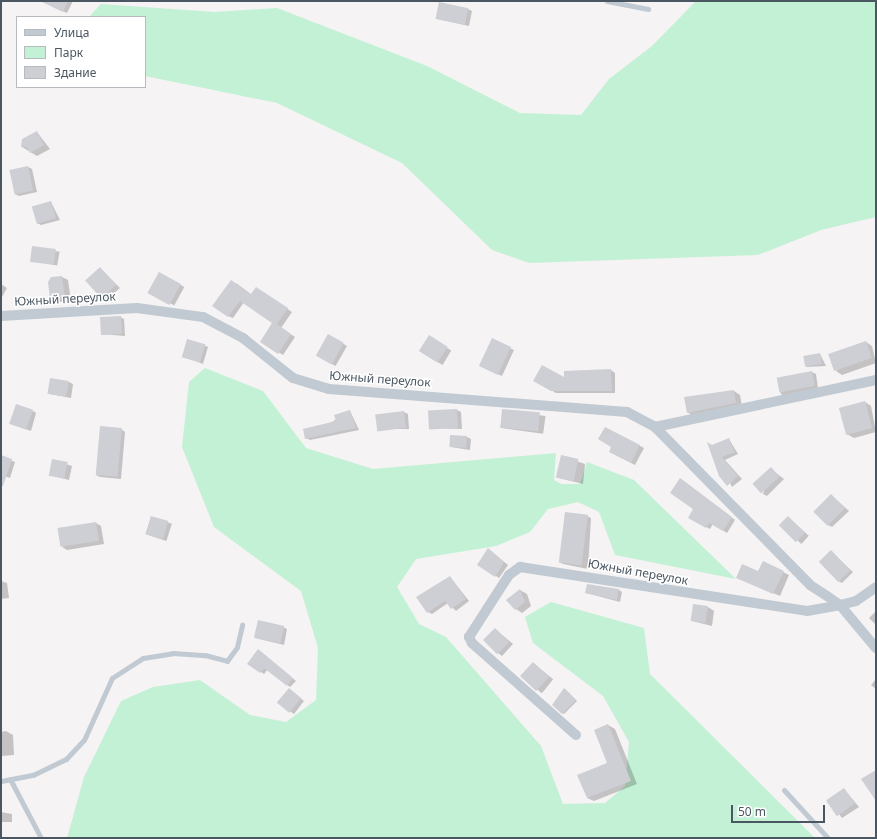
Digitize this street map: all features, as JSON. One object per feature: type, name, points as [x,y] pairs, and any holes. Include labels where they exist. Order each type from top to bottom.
[{"type":"street","name":"Южный переулок","points":[[1,316],[137,308],[203,317],[243,338],[293,378],[329,389],[611,409],[627,412],[655,427],[810,585],[840,605],[876,648]]},
{"type":"street","points":[[655,427],[876,380]]},
{"type":"street","name":"Южный переулок","points":[[576,735],[472,643],[472,630],[514,569],[537,567],[653,590],[807,611],[856,601],[876,587]]},
{"type":"lane","points":[[607,1],[648,9]]},
{"type":"lane","points":[[1,781],[33,775],[66,759],[84,740],[112,678],[143,658],[173,653],[227,661],[237,647],[242,625]]},
{"type":"lane","points":[[10,779],[41,838]]},
{"type":"lane","points":[[784,790],[828,838]]},
{"type":"green space","points":[[696,1],[876,1],[876,217],[821,230],[758,255],[529,263],[492,250],[402,163],[277,103],[146,76],[146,16],[90,16],[101,4],[215,12],[277,8],[427,66],[520,113],[581,115],[609,79],[652,46]]},
{"type":"green space","points":[[205,368],[263,391],[306,448],[373,469],[556,453],[554,480],[561,484],[580,484],[587,462],[634,480],[736,579],[615,555],[599,512],[578,502],[548,509],[530,532],[496,546],[416,559],[397,587],[419,624],[446,637],[541,746],[563,804],[605,803],[625,786],[629,742],[603,696],[533,643],[525,617],[551,602],[644,628],[650,674],[815,838],[67,838],[84,777],[121,701],[153,687],[200,680],[250,715],[286,722],[316,700],[318,648],[301,591],[214,527],[182,447],[189,382]]},
{"type":"building","points":[[40,1],[68,1],[63,12]]},
{"type":"building","points":[[439,2],[468,8],[465,25],[435,19]]},
{"type":"building","points":[[37,131],[44,145],[30,153],[27,147],[21,147],[22,139]]},
{"type":"building","points":[[28,166],[33,190],[15,194],[9,170]]},
{"type":"building","points":[[51,201],[56,218],[37,224],[32,207]]},
{"type":"building","points":[[32,246],[56,249],[54,265],[30,262]]},
{"type":"building","points":[[100,267],[116,285],[101,298],[85,280]]},
{"type":"building","points":[[159,272],[181,284],[169,305],[147,293]]},
{"type":"building","points":[[62,276],[65,298],[50,299],[48,282],[51,277]]},
{"type":"building","points":[[231,280],[251,294],[256,287],[288,308],[277,324],[291,334],[278,354],[260,342],[272,323],[240,301],[228,317],[212,306]]},
{"type":"building","points":[[121,316],[122,334],[101,335],[100,317]]},
{"type":"building","points":[[328,334],[344,343],[332,365],[316,356]]},
{"type":"building","points":[[429,335],[448,347],[438,363],[419,351]]},
{"type":"building","points":[[492,338],[511,347],[498,375],[479,366]]},
{"type":"building","points":[[187,339],[205,344],[200,363],[182,357]]},
{"type":"building","points":[[866,341],[872,358],[834,371],[828,354]]},
{"type":"building","points":[[820,353],[822,364],[805,367],[803,356]]},
{"type":"building","points":[[542,365],[564,377],[564,371],[611,369],[612,391],[551,391],[533,381]]},
{"type":"building","points":[[812,371],[815,386],[780,393],[777,378]]},
{"type":"building","points":[[50,378],[69,381],[66,397],[47,394]]},
{"type":"building","points":[[734,390],[736,403],[687,413],[684,397]]},
{"type":"building","points":[[865,401],[872,428],[846,435],[839,408]]},
{"type":"building","points":[[16,404],[33,410],[26,430],[9,424]]},
{"type":"building","points":[[457,409],[458,428],[429,429],[428,411]]},
{"type":"building","points":[[502,409],[540,412],[538,431],[500,428]]},
{"type":"building","points":[[350,410],[356,428],[305,439],[303,429],[336,421],[334,415]]},
{"type":"building","points":[[404,411],[406,428],[377,431],[375,415]]},
{"type":"building","points":[[100,426],[122,428],[118,477],[96,475]]},
{"type":"building","points":[[605,427],[640,445],[631,463],[609,452],[611,447],[598,439]]},
{"type":"building","points":[[450,435],[467,436],[466,448],[449,447]]},
{"type":"building","points":[[729,438],[735,452],[722,457],[738,476],[727,486],[719,476],[707,442],[712,445]]},
{"type":"building","points":[[1,455],[12,459],[3,486],[1,486]]},
{"type":"building","points":[[561,455],[579,459],[573,481],[556,477]]},
{"type":"building","points":[[52,459],[68,462],[64,479],[49,476]]},
{"type":"building","points":[[771,467],[780,477],[761,493],[752,484]]},
{"type":"building","points":[[680,478],[732,517],[723,531],[709,523],[706,528],[688,518],[693,509],[670,493]]},
{"type":"building","points":[[831,494],[845,508],[827,526],[813,512]]},
{"type":"building","points":[[565,512],[588,515],[582,565],[559,563]]},
{"type":"building","points":[[151,516],[168,521],[163,539],[146,534]]},
{"type":"building","points":[[788,516],[805,533],[796,542],[779,525]]},
{"type":"building","points":[[96,522],[99,541],[60,547],[57,528]]},
{"type":"building","points":[[488,548],[504,562],[495,577],[477,565]]},
{"type":"building","points":[[831,550],[850,570],[838,582],[819,562]]},
{"type":"building","points":[[763,561],[784,571],[773,594],[736,578],[742,564],[758,571]]},
{"type":"building","points":[[450,576],[466,599],[451,609],[445,601],[427,613],[416,597]]},
{"type":"building","points":[[587,584],[619,589],[617,600],[585,593]]},
{"type":"building","points":[[520,589],[525,602],[515,610],[506,600]]},
{"type":"building","points":[[693,604],[708,606],[705,623],[691,621]]},
{"type":"building","points":[[258,620],[284,626],[280,644],[254,638]]},
{"type":"building","points":[[495,628],[509,642],[497,654],[483,640]]},
{"type":"building","points":[[258,649],[293,678],[287,686],[264,668],[260,673],[247,664]]},
{"type":"building","points":[[533,662],[549,677],[536,691],[520,676]]},
{"type":"building","points":[[289,688],[301,698],[289,713],[277,703]]},
{"type":"building","points":[[564,688],[576,700],[562,714],[552,705]]},
{"type":"building","points":[[608,724],[631,781],[587,798],[577,775],[607,763],[594,730]]},
{"type":"building","points":[[876,770],[876,801],[861,779]]},
{"type":"building","points":[[844,788],[855,804],[837,816],[826,801]]}]
